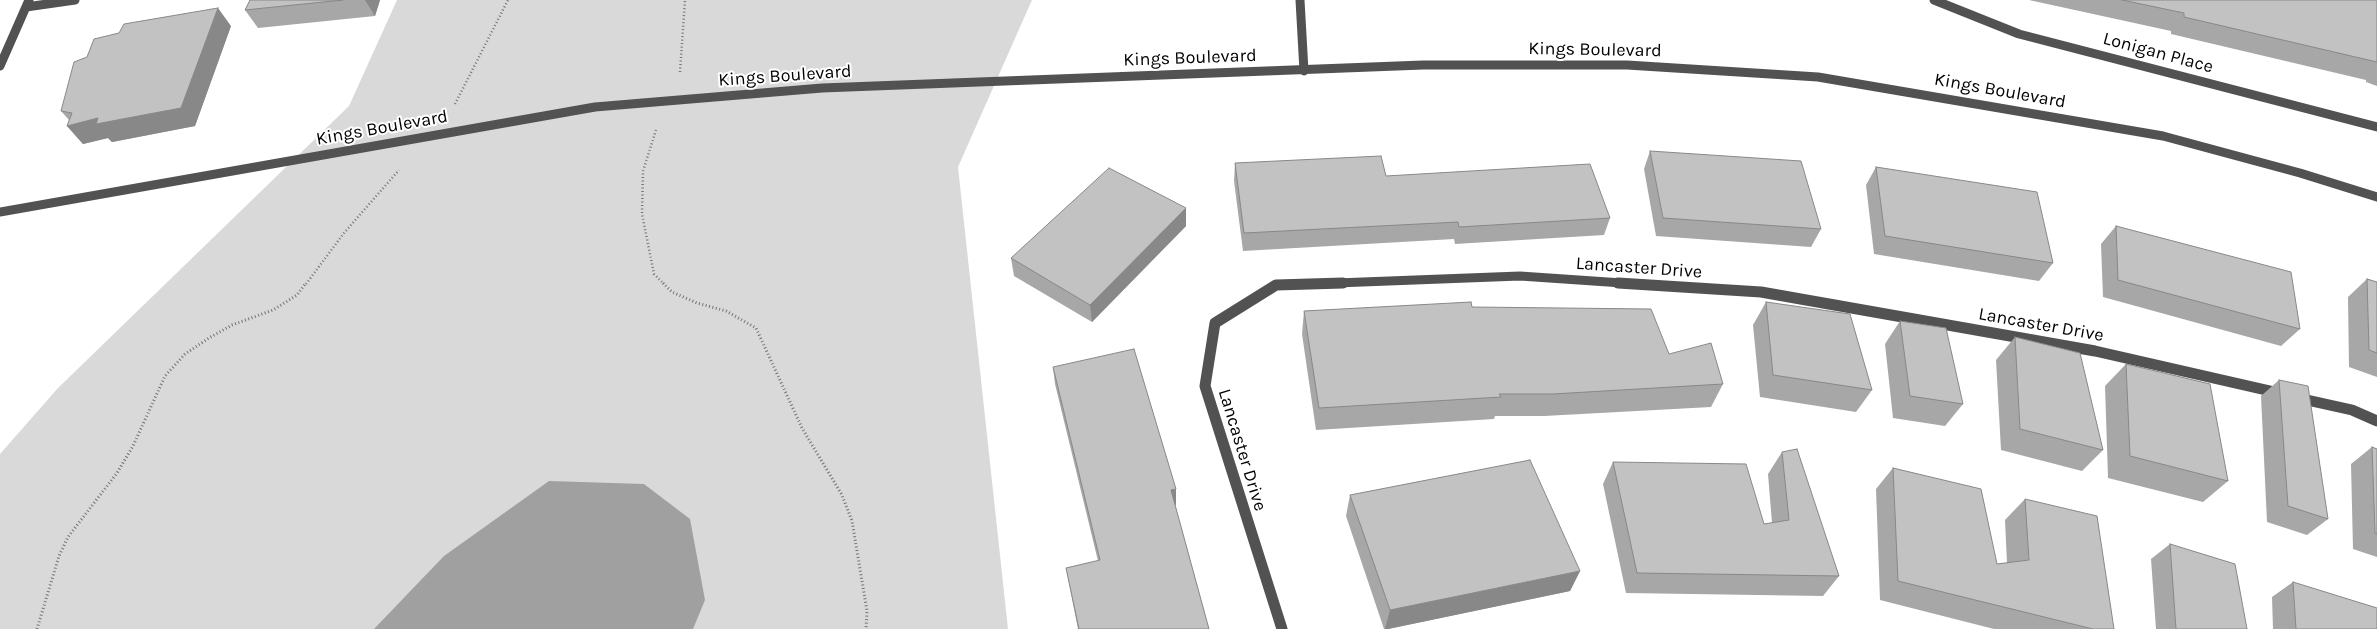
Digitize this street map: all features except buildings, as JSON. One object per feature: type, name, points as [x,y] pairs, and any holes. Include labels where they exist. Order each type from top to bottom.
[{"type":"street","points":[[0,66],[28,4],[75,0]]},
{"type":"street","points":[[1300,0],[1304,71]]},
{"type":"street","name":"Lonigan Place","points":[[1934,0],[2019,34],[2377,127]]},
{"type":"street","name":"Kings Boulevard","points":[[0,212],[595,107],[822,88],[1422,65],[1627,65],[1818,77],[2162,136],[2300,173],[2377,197]]},
{"type":"street","name":"Lancaster Drive","points":[[1282,629],[1205,386],[1215,322],[1276,286],[1520,276],[1762,292],[2095,351],[2352,410],[2377,420]]},
{"type":"path","points":[[453,109],[508,0]]},
{"type":"path","points":[[680,81],[686,0]]},
{"type":"path","points":[[657,126],[643,171],[642,214],[654,274],[672,292],[697,304],[726,311],[756,328],[802,428],[842,495],[852,521],[867,611],[866,629]]},
{"type":"path","points":[[37,629],[59,556],[68,537],[117,474],[133,446],[165,376],[184,354],[209,338],[232,325],[273,310],[297,295],[344,233],[402,167]]},
{"type":"shaded area","points":[[397,0],[1032,0],[958,167],[1008,629],[0,629],[0,454],[58,388],[349,106]]},
{"type":"shaded area","points":[[549,481],[644,484],[690,519],[705,600],[693,629],[374,629],[444,556]]}]
